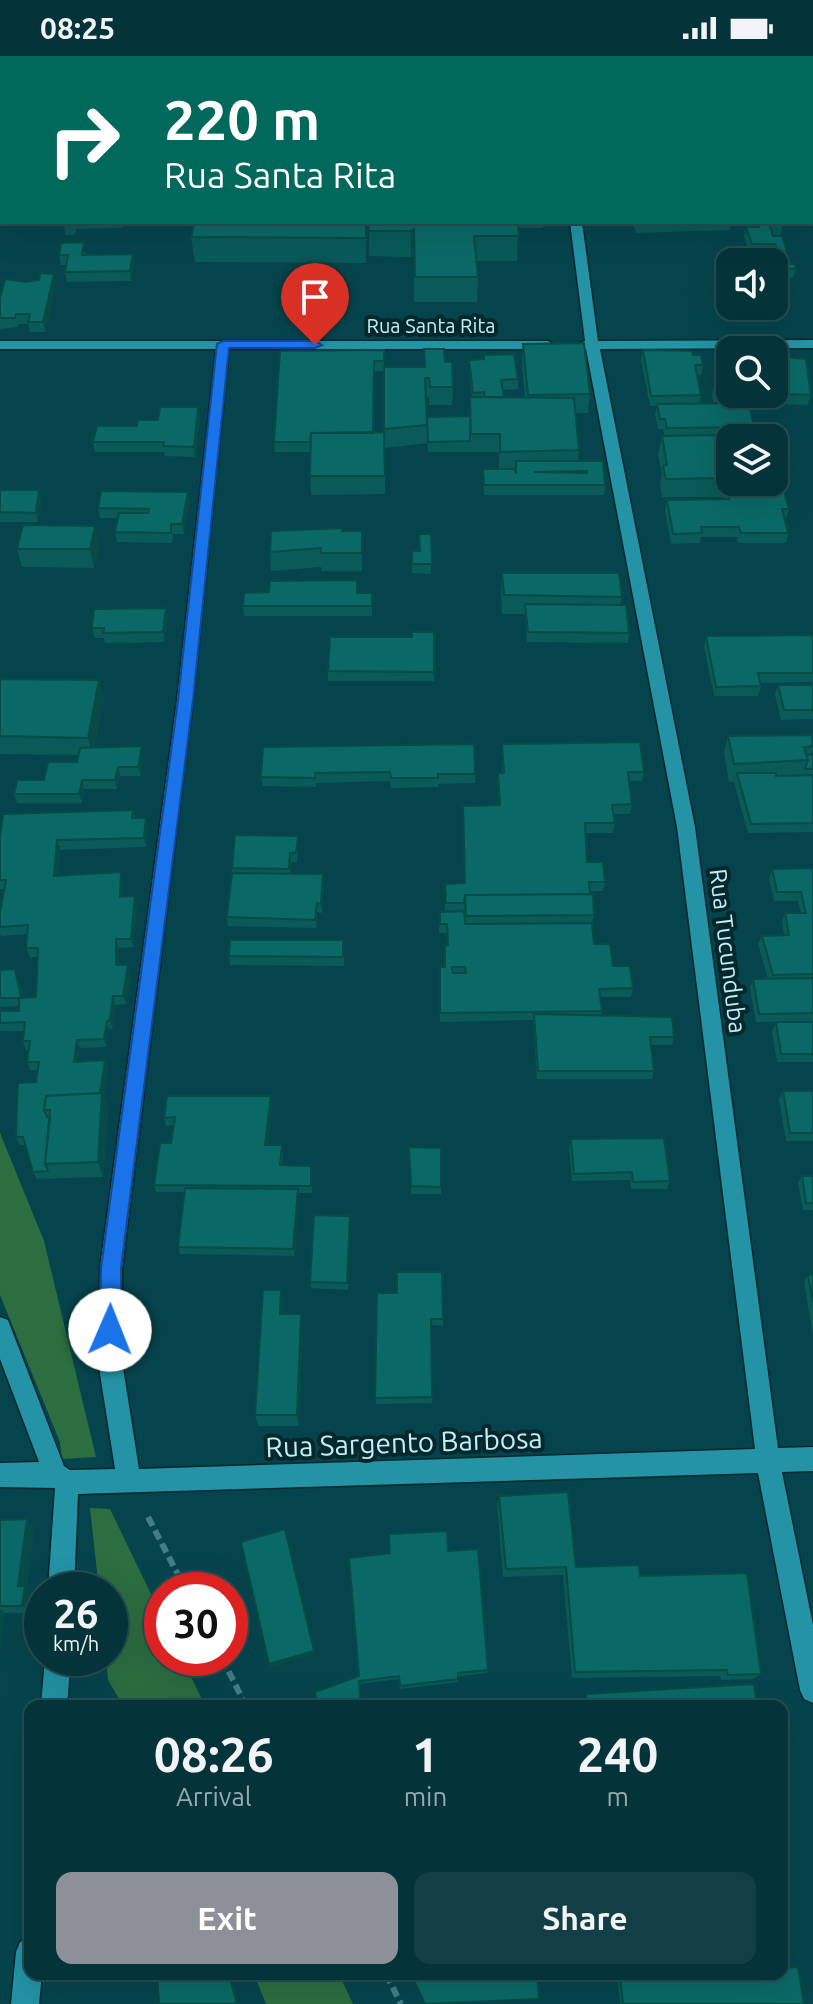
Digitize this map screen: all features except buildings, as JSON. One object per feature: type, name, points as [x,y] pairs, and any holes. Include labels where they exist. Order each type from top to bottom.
[{"type":"street","name":"Rua Tucunduba","points":[[576,224],[592,345],[686,827],[768,1460],[813,1690]]},
{"type":"street","points":[[129,1481],[110,1361],[111,1268],[185,700],[223,344]]},
{"type":"street","name":"Rua Santa Rita","points":[[0,345],[813,344]]},
{"type":"street","points":[[0,1328],[61,1478],[61,1572]]},
{"type":"street","name":"Rua Sargento Barbosa","points":[[0,1475],[129,1481],[813,1459]]},
{"type":"street","points":[[54,1700],[56,1676]]},
{"type":"street","points":[[25,2004],[27,1980]]},
{"type":"path","points":[[129,1481],[177,1572]]},
{"type":"path","points":[[231,1676],[243,1700]]},
{"type":"path","points":[[389,1980],[401,2004]]},
{"type":"shaded area","points":[[0,1133],[44,1241],[96,1457],[62,1459],[60,1442],[0,1295]]},
{"type":"shaded area","points":[[90,1508],[110,1509],[144,1580],[144,1676],[191,1676],[202,1700],[120,1700],[108,1676],[128,1676],[128,1572],[97,1572]]},
{"type":"shaded area","points":[[256,1980],[342,1980],[353,2004],[266,2004]]},
{"type":"route","points":[[110,1330],[111,1268],[185,700],[223,344],[315,345]]}]
